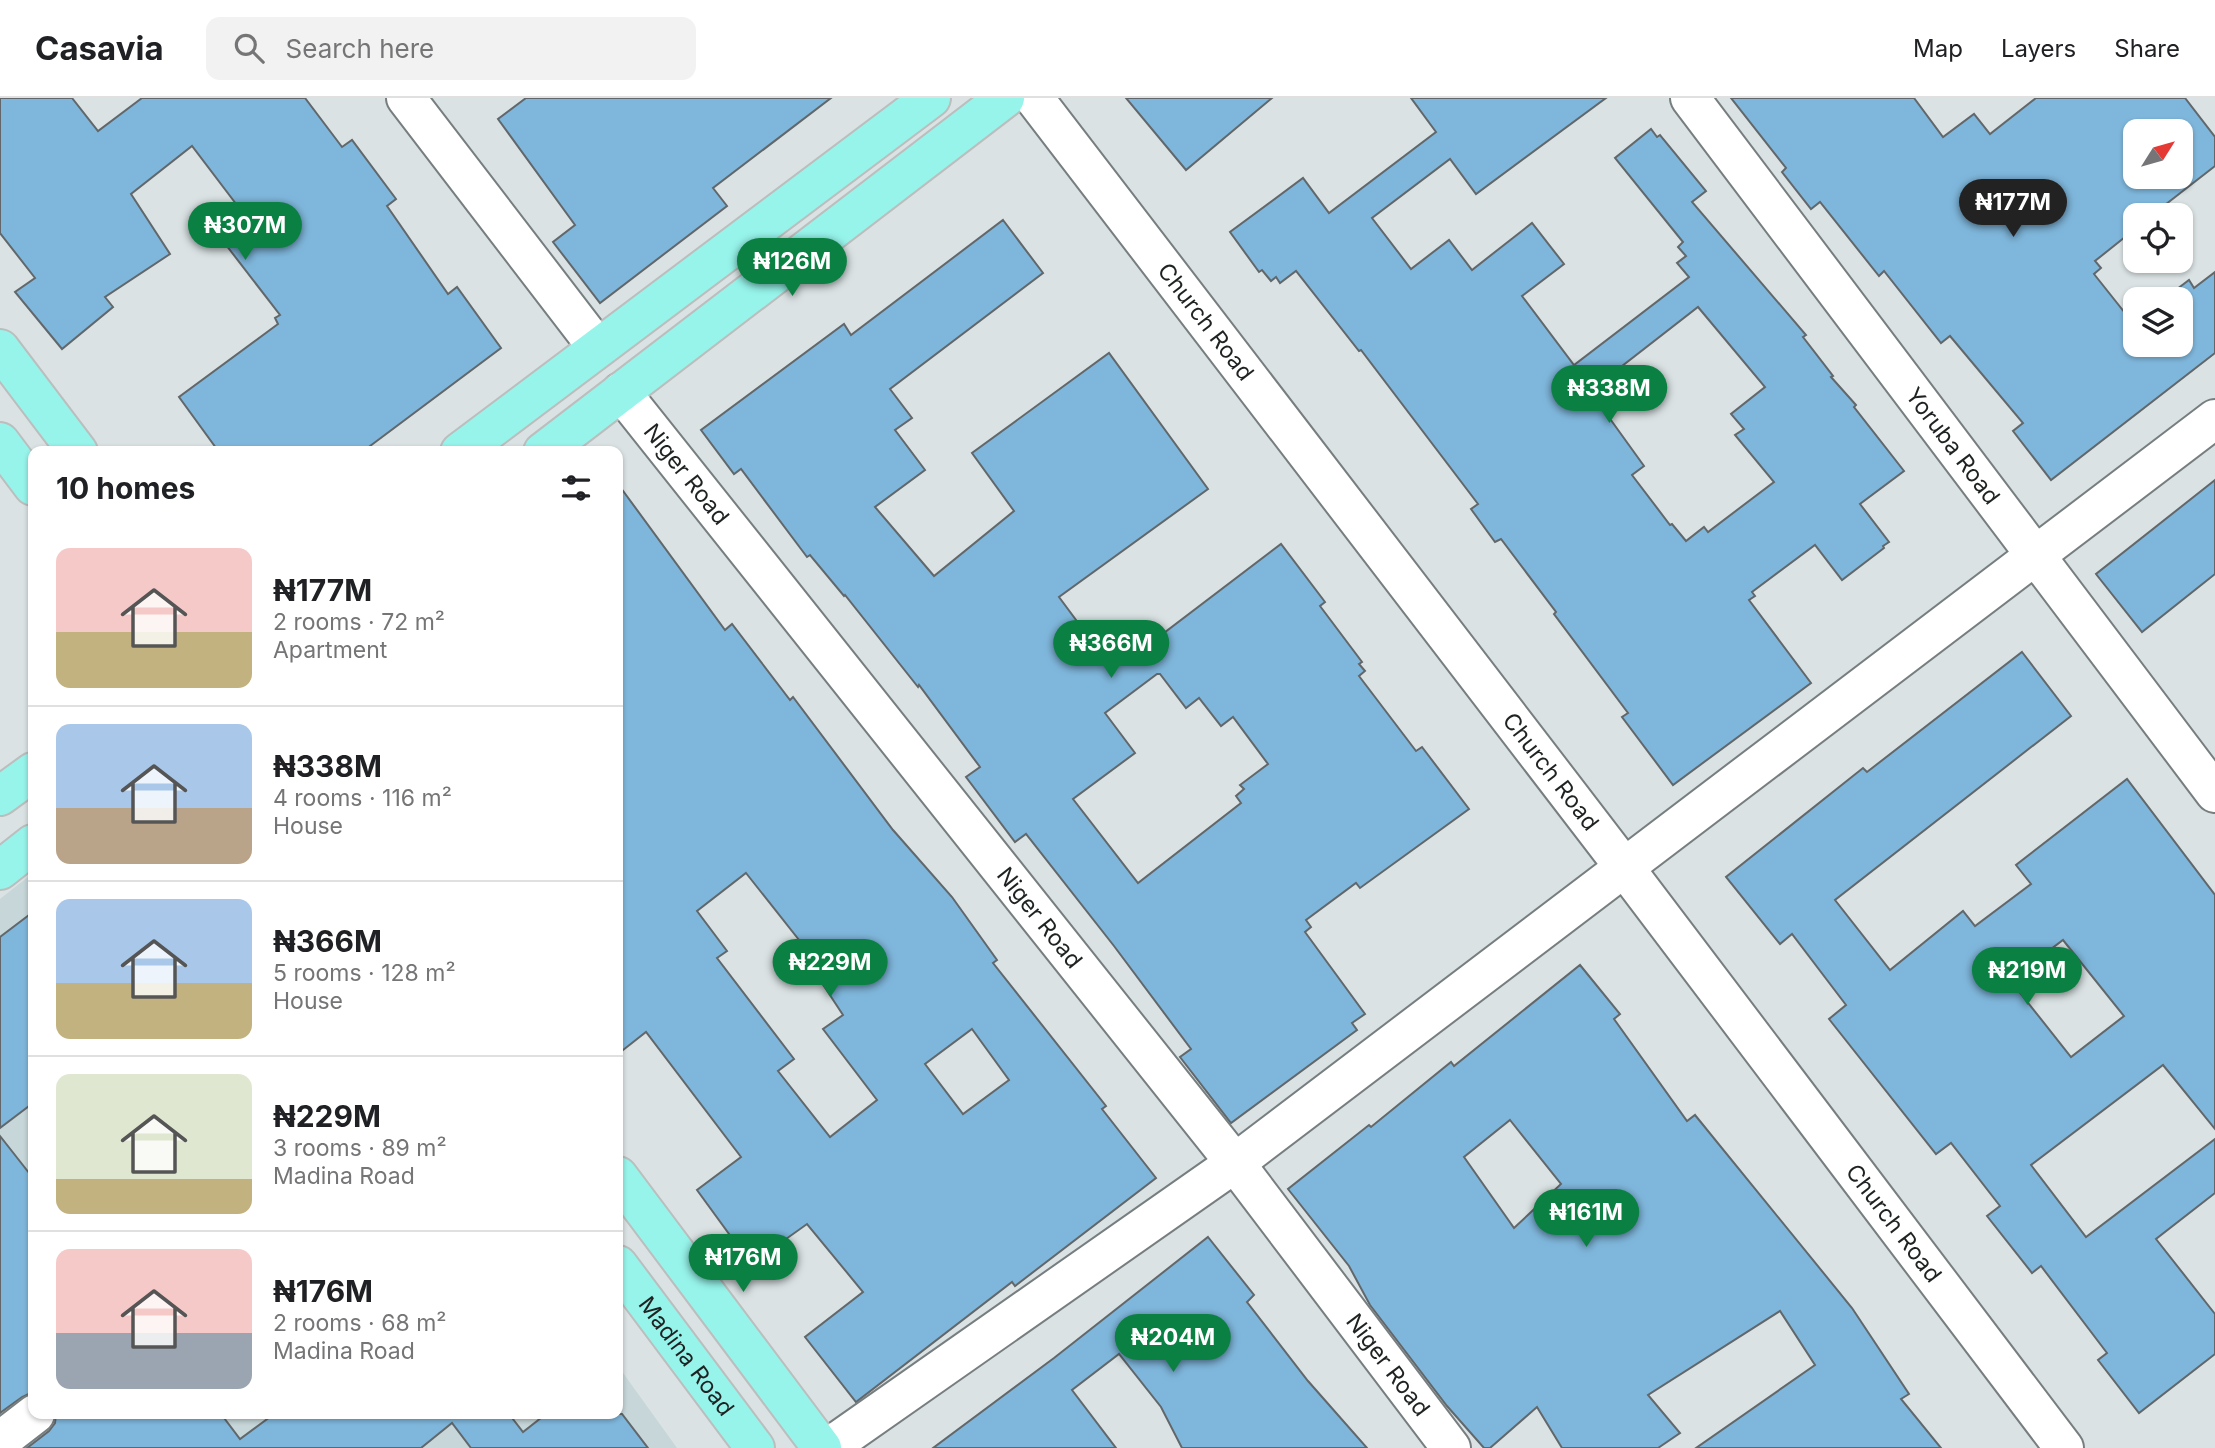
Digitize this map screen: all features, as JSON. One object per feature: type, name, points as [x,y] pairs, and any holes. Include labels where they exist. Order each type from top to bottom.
[{"type":"main road","points":[[468,446],[931,98]]},
{"type":"main road","points":[[551,446],[1004,98]]},
{"type":"main road","points":[[0,349],[73,446]]},
{"type":"main road","points":[[0,442],[28,479]]},
{"type":"main road","points":[[0,796],[28,776]]},
{"type":"main road","points":[[0,870],[28,848]]},
{"type":"main road","points":[[623,1182],[822,1448]]},
{"type":"main road","name":"Madina Road","points":[[623,1272],[755,1448]]},
{"type":"lane","points":[[406,98],[597,347]]},
{"type":"lane","name":"Church Road","points":[[1034,98],[1624,867],[2064,1448]]},
{"type":"lane","name":"Yoruba Road","points":[[1690,98],[2215,793]]},
{"type":"lane","name":"Niger Road","points":[[621,392],[1235,1163],[1451,1448]]},
{"type":"lane","points":[[828,1448],[1235,1163],[2215,419]]},
{"type":"lane","points":[[0,1441],[29,1419]]},
{"type":"shaded area","points":[[28,877],[28,1419],[623,1419],[623,1373],[677,1448],[0,1448],[0,899]]},
{"type":"building","points":[[0,98],[72,98],[98,131],[142,98],[305,98],[342,147],[352,140],[396,199],[387,206],[448,294],[457,287],[501,348],[370,446],[215,446],[179,397],[278,324],[275,318],[280,315],[223,241],[249,221],[192,146],[131,194],[170,254],[105,297],[113,307],[62,349],[15,292],[35,278],[0,233]]},
{"type":"building","points":[[526,98],[831,98],[713,188],[727,206],[600,303],[553,242],[575,225],[498,119]]},
{"type":"building","points":[[1126,98],[1272,98],[1186,170]]},
{"type":"building","points":[[1411,98],[1606,98],[1476,194],[1450,159],[1372,218],[1411,269],[1449,240],[1472,270],[1532,223],[1564,264],[1522,296],[1574,365],[1689,277],[1677,263],[1686,256],[1678,247],[1683,242],[1615,158],[1651,129],[1657,137],[1660,135],[1706,191],[1692,202],[1806,335],[1803,337],[1833,376],[1831,377],[1856,405],[1854,407],[1904,471],[1860,504],[1889,542],[1884,548],[1842,580],[1815,545],[1752,592],[1755,596],[1749,600],[1811,683],[1673,785],[1622,717],[1628,713],[1554,614],[1556,612],[1501,539],[1495,542],[1471,509],[1478,504],[1361,350],[1359,351],[1296,271],[1280,283],[1276,277],[1271,281],[1262,270],[1259,272],[1230,232],[1303,178],[1329,213],[1436,132]],"holes":[[[1698,307],[1765,387],[1731,414],[1744,429],[1735,435],[1774,482],[1708,532],[1704,527],[1686,541],[1672,524],[1670,525],[1632,475],[1644,466],[1590,391]]]},
{"type":"building","points":[[1731,98],[1914,98],[1943,137],[1974,114],[1990,134],[2036,98],[2185,98],[2215,137],[2215,166],[2193,183],[2193,119],[2123,119],[2123,189],[2185,189],[2167,203],[2123,203],[2123,239],[2095,261],[2101,268],[2094,274],[2123,310],[2123,357],[2193,357],[2193,287],[2180,287],[2189,280],[2194,288],[2215,272],[2215,353],[2051,480],[2013,431],[2023,423],[1950,336],[1941,343],[1884,271],[1879,276],[1820,202],[1811,209],[1782,172],[1786,168]]},
{"type":"building","points":[[1003,220],[1043,273],[890,389],[912,418],[895,430],[925,470],[875,507],[934,576],[1014,511],[972,453],[1109,353],[1208,489],[1059,597],[1111,667],[1145,641],[1148,645],[1281,544],[1325,602],[1320,606],[1362,662],[1359,664],[1365,671],[1359,676],[1416,751],[1422,747],[1469,809],[1360,888],[1356,883],[1306,920],[1311,927],[1305,932],[1365,1014],[1352,1023],[1357,1030],[1231,1123],[1180,1057],[1191,1049],[1114,946],[1026,834],[1015,842],[966,777],[980,767],[919,685],[918,687],[810,555],[807,557],[741,469],[734,474],[701,430],[844,324],[851,335]],"holes":[[[1160,674],[1186,708],[1199,698],[1221,726],[1233,717],[1268,764],[1240,785],[1244,789],[1236,796],[1241,803],[1138,883],[1073,799],[1135,753],[1105,713]]]},
{"type":"building","points":[[2215,480],[2215,574],[2142,632],[2096,574]]},
{"type":"building","points":[[623,491],[725,630],[732,624],[790,700],[793,697],[893,830],[952,897],[997,960],[993,963],[1106,1106],[1102,1109],[1156,1178],[1015,1286],[1012,1282],[856,1402],[805,1337],[863,1292],[807,1224],[751,1264],[697,1190],[741,1157],[646,1032],[623,1050]],"holes":[[[746,873],[803,945],[799,948],[843,1015],[823,1029],[877,1100],[830,1137],[778,1071],[794,1059],[717,958],[727,951],[697,911]],[[972,1029],[1009,1080],[963,1114],[925,1064]]]},
{"type":"building","points":[[2022,652],[2071,716],[1835,900],[1890,970],[1963,911],[1975,926],[2031,884],[2016,865],[2127,779],[2215,895],[2215,1129],[2163,1065],[2031,1165],[2086,1237],[2215,1139],[2215,1193],[2156,1239],[2215,1314],[2215,1354],[2139,1413],[2098,1360],[2107,1353],[2041,1266],[2032,1273],[1987,1216],[2000,1206],[1951,1143],[1936,1154],[1829,1019],[1846,1005],[1792,934],[1780,944],[1726,877],[1863,768],[1867,772]],"holes":[[[2063,940],[2124,1016],[2071,1057],[2010,980]]]},
{"type":"building","points":[[28,916],[28,1107],[0,1128],[0,937]]},
{"type":"building","points":[[1580,965],[1620,1014],[1614,1019],[1687,1121],[1695,1115],[1852,1308],[1909,1394],[1901,1399],[1941,1448],[1696,1448],[1815,1365],[1780,1311],[1648,1395],[1680,1433],[1658,1448],[1562,1448],[1537,1407],[1490,1448],[1484,1448],[1447,1406],[1370,1305],[1349,1266],[1288,1189],[1369,1125],[1371,1127],[1451,1062],[1454,1066]],"holes":[[[1510,1120],[1561,1184],[1514,1228],[1464,1157]]]},
{"type":"building","points":[[0,1136],[28,1172],[28,1394],[0,1413]]},
{"type":"building","points":[[1208,1237],[1254,1295],[1247,1302],[1308,1381],[1367,1448],[1182,1448],[1161,1407],[1119,1354],[1072,1390],[1116,1448],[933,1448],[1054,1358]]},
{"type":"building","points":[[623,1415],[648,1448],[471,1448],[452,1423],[421,1448],[27,1448],[55,1423],[55,1419],[225,1419],[240,1439],[267,1419],[513,1419],[523,1432],[540,1419],[623,1419]]}]
